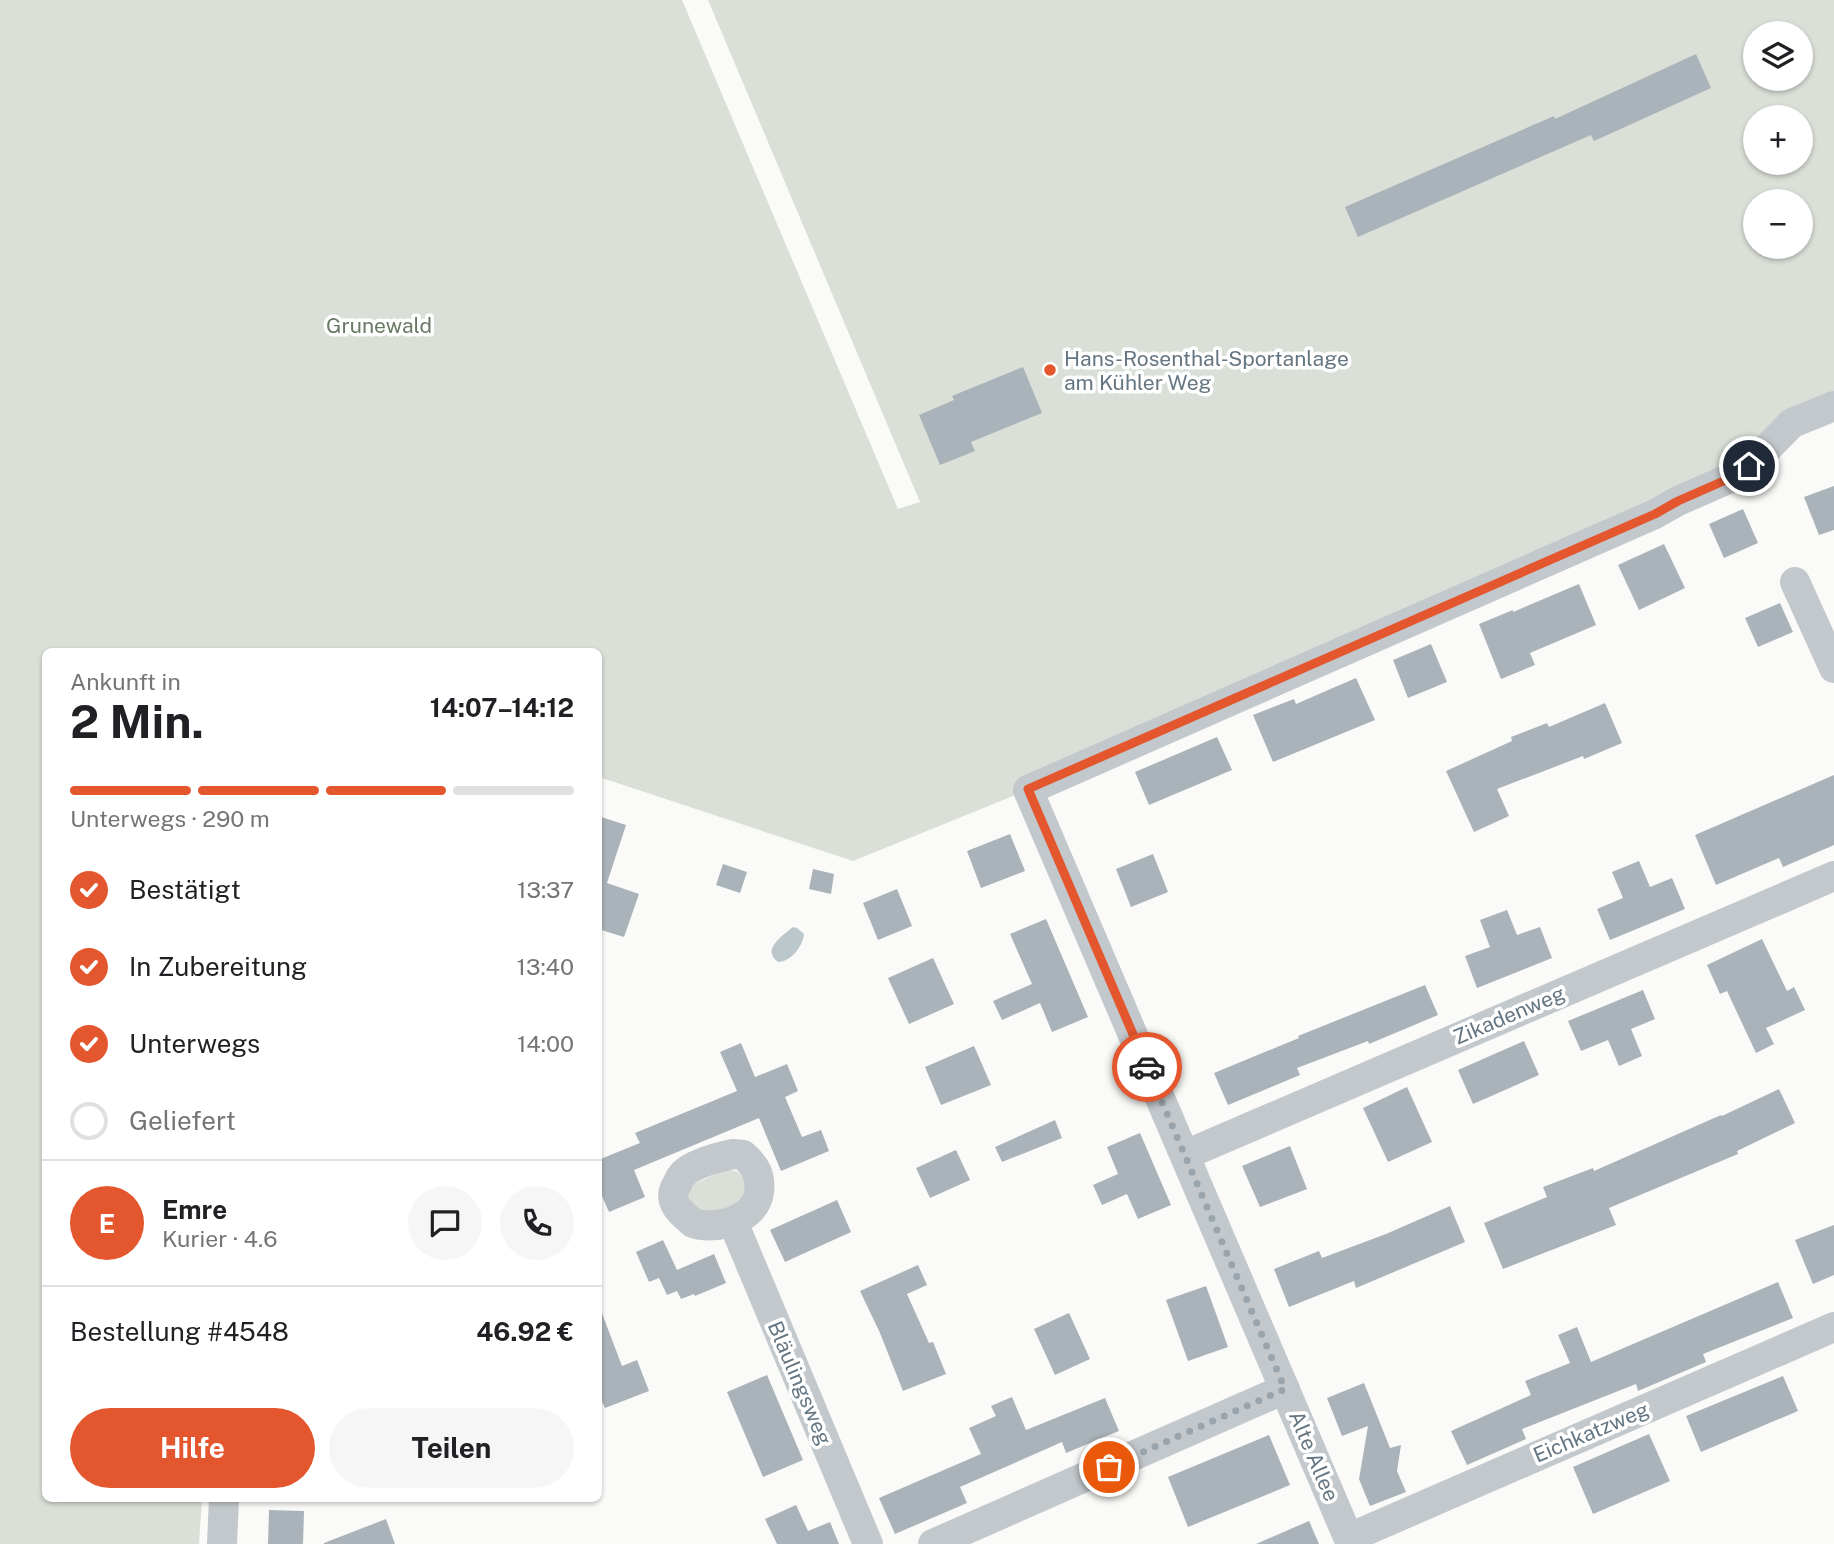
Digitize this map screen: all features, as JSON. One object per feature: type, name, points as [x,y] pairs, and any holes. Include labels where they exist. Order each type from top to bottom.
[{"type":"street","name":"Alte Allee","points":[[1350,1541],[1028,789],[1630,525],[1744,472],[1792,423],[1834,405]]},
{"type":"street","points":[[1795,582],[1834,668]]},
{"type":"street","name":"Zikadenweg","points":[[1185,1155],[1834,876]]},
{"type":"street","name":"Bläulingsweg","points":[[733,1222],[868,1544]]},
{"type":"street","name":"Eichkatzweg","points":[[1350,1541],[1834,1327]]},
{"type":"street","points":[[933,1544],[1285,1389]]},
{"type":"street","points":[[222,1544],[224,1502]]},
{"type":"green space","name":"Grunewald","points":[[0,0],[682,0],[898,509],[920,502],[708,0],[1834,0],[1834,406],[1744,472],[1028,790],[853,861],[602,778],[602,648],[42,648],[42,1502],[202,1502],[199,1544],[0,1544]]},
{"type":"green space","points":[[727,1169],[738,1172],[746,1180],[742,1203],[696,1216],[686,1196],[694,1184]]},
{"type":"shaded area","points":[[793,927],[804,934],[801,943],[792,956],[778,962],[773,957],[772,948]]},
{"type":"building","points":[[1696,54],[1711,88],[1594,141],[1591,135],[1358,237],[1345,207],[1554,116],[1555,119]]},
{"type":"building","points":[[1023,367],[1042,413],[971,442],[975,451],[940,465],[919,415],[954,400],[952,396]]},
{"type":"building","points":[[1834,486],[1834,530],[1819,535],[1804,497]]},
{"type":"building","points":[[1743,509],[1758,543],[1724,558],[1709,524]]},
{"type":"building","points":[[1664,544],[1685,588],[1639,610],[1618,565]]},
{"type":"building","points":[[1579,584],[1596,625],[1530,653],[1535,665],[1501,679],[1479,624]]},
{"type":"building","points":[[1780,603],[1793,632],[1758,647],[1745,618]]},
{"type":"building","points":[[1431,644],[1447,682],[1408,698],[1393,660]]},
{"type":"building","points":[[1356,678],[1375,720],[1273,762],[1253,715],[1294,699],[1296,704]]},
{"type":"building","points":[[1605,703],[1622,743],[1497,789],[1509,816],[1474,832],[1446,771],[1512,741],[1511,737],[1547,723],[1549,727]]},
{"type":"building","points":[[1217,737],[1232,770],[1149,805],[1135,772]]},
{"type":"building","points":[[1834,775],[1834,845],[1783,867],[1779,858],[1716,885],[1695,835]]},
{"type":"building","points":[[602,817],[626,825],[607,883],[639,894],[624,937],[602,930]]},
{"type":"building","points":[[1010,834],[1025,871],[981,888],[967,851]]},
{"type":"building","points":[[1153,854],[1168,892],[1131,907],[1116,869]]},
{"type":"building","points":[[1639,861],[1650,887],[1672,878],[1685,909],[1610,940],[1597,909],[1623,898],[1612,872]]},
{"type":"building","points":[[723,864],[747,872],[740,893],[716,885]]},
{"type":"building","points":[[813,869],[834,874],[831,894],[809,889]]},
{"type":"building","points":[[897,889],[912,926],[878,940],[863,903]]},
{"type":"building","points":[[1507,910],[1517,935],[1540,927],[1552,958],[1477,988],[1465,956],[1490,947],[1480,920]]},
{"type":"building","points":[[1046,919],[1088,1017],[1052,1032],[1040,1003],[1002,1020],[993,1001],[1032,984],[1010,934]]},
{"type":"building","points":[[1762,939],[1787,991],[1794,987],[1805,1010],[1766,1028],[1774,1044],[1756,1053],[1727,991],[1720,994],[1707,965]]},
{"type":"building","points":[[933,958],[954,1004],[909,1024],[888,978]]},
{"type":"building","points":[[1425,985],[1438,1015],[1369,1044],[1368,1041],[1297,1068],[1300,1075],[1228,1105],[1214,1073]]},
{"type":"building","points":[[1643,990],[1655,1019],[1631,1029],[1642,1056],[1619,1066],[1608,1040],[1581,1051],[1568,1021]]},
{"type":"building","points":[[1524,1041],[1539,1075],[1473,1104],[1458,1070]]},
{"type":"building","points":[[741,1043],[755,1077],[787,1064],[798,1091],[785,1097],[802,1137],[821,1130],[829,1151],[781,1171],[759,1118],[634,1170],[645,1197],[609,1212],[602,1196],[602,1158],[640,1143],[635,1133],[737,1091],[720,1052]]},
{"type":"building","points":[[974,1046],[991,1085],[941,1105],[925,1067]]},
{"type":"building","points":[[1407,1087],[1432,1142],[1388,1162],[1363,1108]]},
{"type":"building","points":[[1779,1089],[1795,1123],[1737,1151],[1738,1154],[1609,1208],[1616,1225],[1503,1269],[1484,1223],[1547,1197],[1543,1187],[1593,1168],[1594,1171]]},
{"type":"building","points":[[1055,1120],[1062,1138],[1002,1162],[995,1147]]},
{"type":"building","points":[[1140,1133],[1171,1205],[1138,1219],[1127,1194],[1102,1205],[1093,1185],[1118,1174],[1107,1147]]},
{"type":"building","points":[[1290,1146],[1307,1189],[1260,1207],[1242,1166]]},
{"type":"building","points":[[956,1150],[970,1180],[930,1198],[916,1168]]},
{"type":"building","points":[[837,1200],[851,1232],[785,1262],[770,1230]]},
{"type":"building","points":[[1450,1206],[1465,1242],[1356,1288],[1354,1281],[1289,1307],[1274,1269],[1319,1251],[1322,1258]]},
{"type":"building","points":[[1834,1225],[1834,1275],[1813,1284],[1795,1240]]},
{"type":"building","points":[[663,1240],[677,1270],[714,1254],[726,1283],[681,1299],[677,1291],[667,1295],[659,1278],[649,1282],[636,1252]]},
{"type":"building","points":[[918,1265],[927,1285],[907,1294],[929,1343],[933,1342],[946,1374],[903,1391],[860,1291]]},
{"type":"building","points":[[1778,1282],[1793,1318],[1703,1354],[1706,1362],[1638,1391],[1636,1384],[1522,1429],[1526,1439],[1467,1465],[1451,1431],[1531,1395],[1525,1381],[1570,1363],[1558,1335],[1577,1327],[1591,1362]]},
{"type":"building","points":[[1206,1286],[1228,1347],[1188,1361],[1166,1300]]},
{"type":"building","points":[[602,1313],[622,1366],[637,1360],[649,1391],[605,1408],[602,1402]]},
{"type":"building","points":[[1069,1313],[1090,1359],[1055,1375],[1034,1329]]},
{"type":"building","points":[[767,1375],[803,1460],[763,1477],[727,1392]]},
{"type":"building","points":[[1783,1376],[1798,1411],[1701,1452],[1686,1416]]},
{"type":"building","points":[[1364,1383],[1390,1448],[1401,1445],[1397,1471],[1406,1492],[1370,1506],[1359,1479],[1368,1426],[1342,1436],[1327,1398]]},
{"type":"building","points":[[1012,1397],[1026,1430],[1105,1398],[1119,1431],[1066,1453],[1062,1442],[960,1487],[967,1503],[895,1534],[879,1498],[981,1454],[969,1428],[996,1416],[991,1406]]},
{"type":"building","points":[[1649,1434],[1670,1481],[1593,1514],[1573,1467]]},
{"type":"building","points":[[1269,1435],[1290,1485],[1188,1527],[1168,1477]]},
{"type":"building","points":[[796,1505],[808,1531],[830,1522],[839,1544],[777,1544],[765,1519]]},
{"type":"building","points":[[269,1510],[304,1511],[303,1544],[268,1544]]},
{"type":"building","points":[[386,1519],[395,1544],[324,1544],[324,1543]]},
{"type":"building","points":[[1309,1521],[1319,1544],[1256,1544]]},
{"type":"way so far","points":[[1109,1467],[1285,1389],[1147,1067]]},
{"type":"place","name":"Hans-Rosenthal-Sportanlage am Kühler Weg","points":[[1050,370]]},
{"type":"route","points":[[1147,1067],[1028,789],[1655,514],[1744,472],[1749,466]]}]
